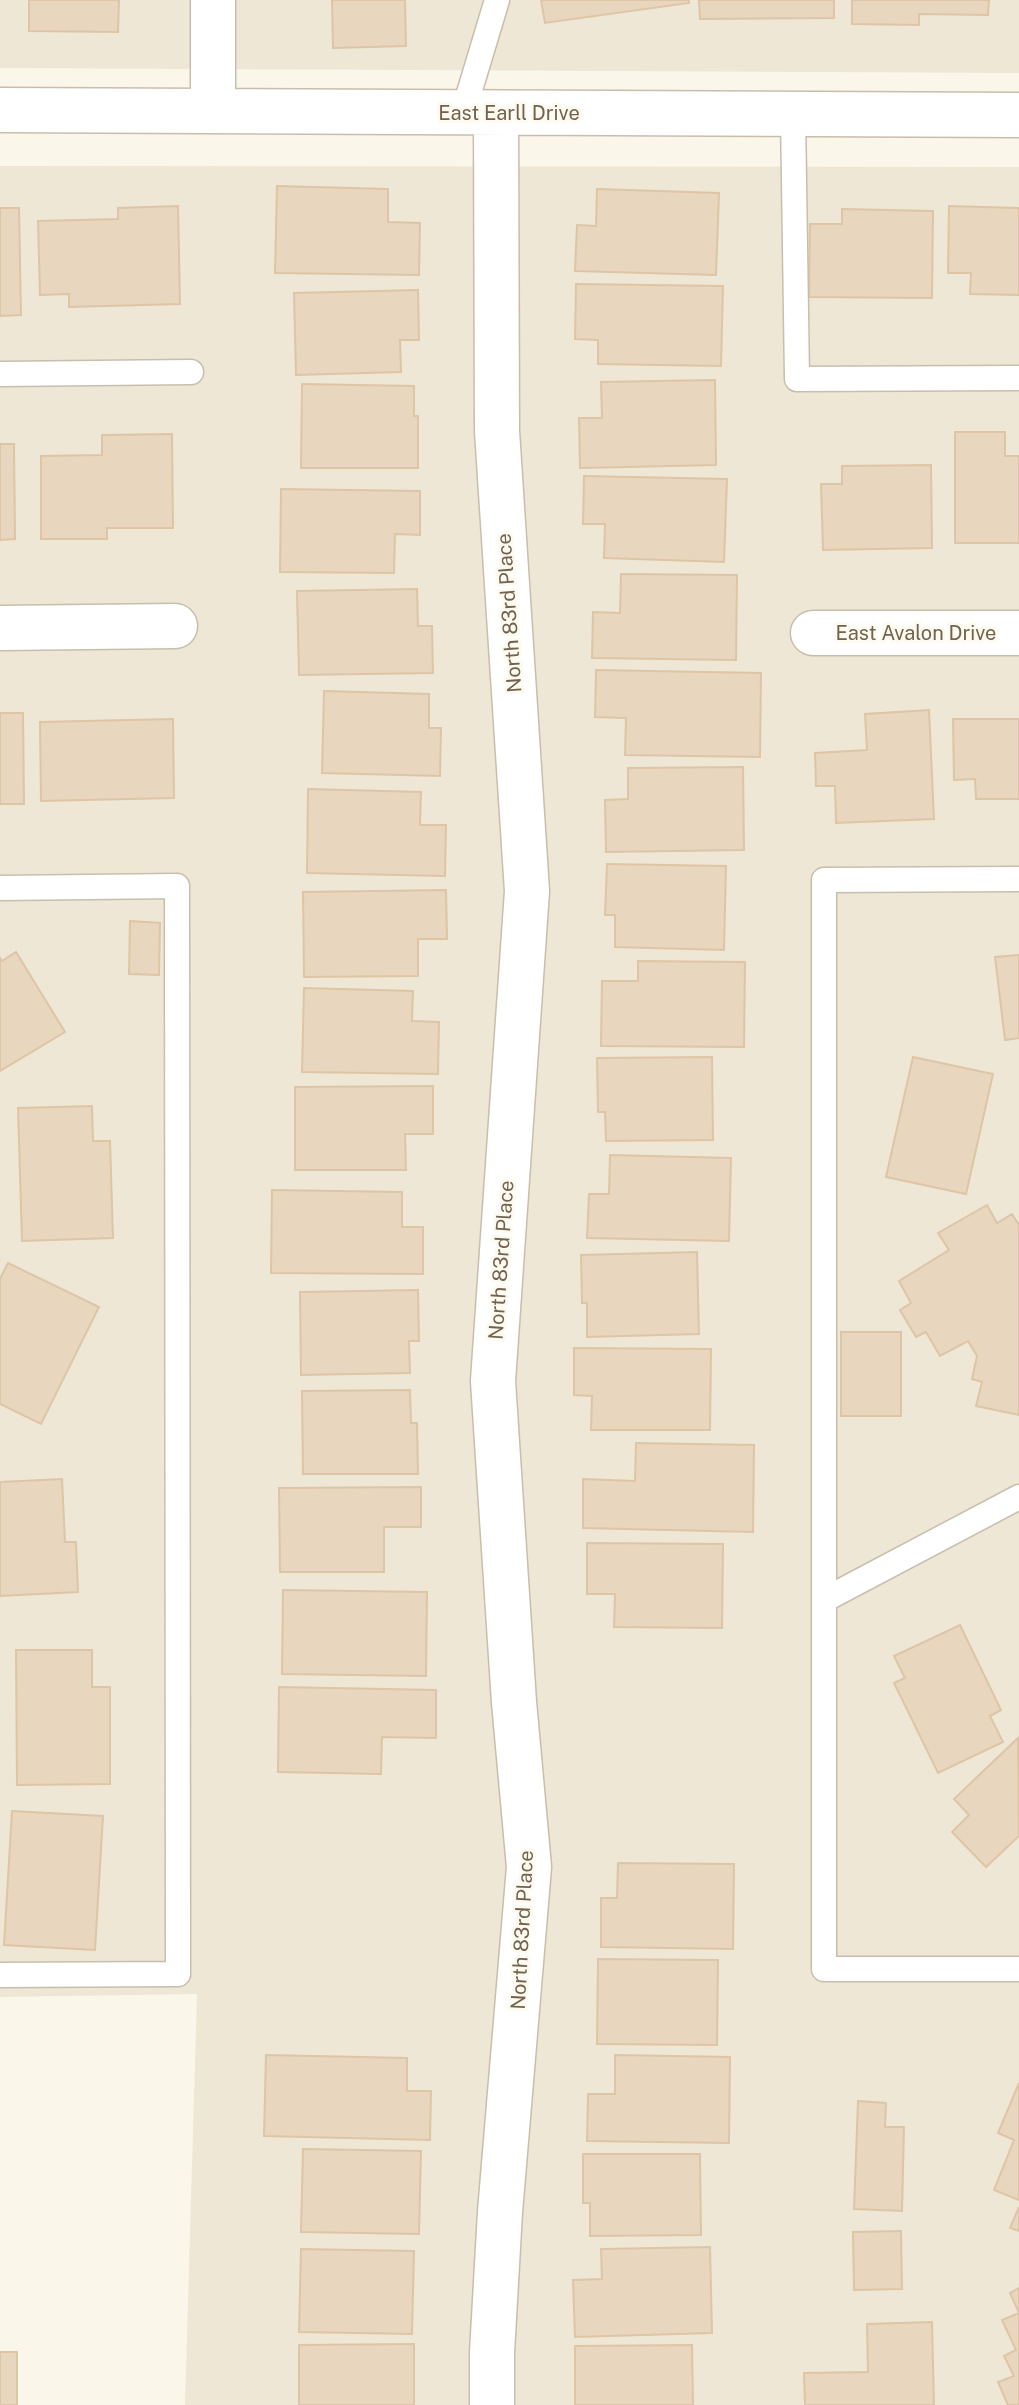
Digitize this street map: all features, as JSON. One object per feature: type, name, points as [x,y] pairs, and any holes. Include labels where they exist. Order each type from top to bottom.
[{"type":"street","points":[[213,0],[213,111]]},
{"type":"street","name":"East Earll Drive","points":[[0,110],[1019,115]]},
{"type":"street","name":"North 83rd Place","points":[[479,113],[527,891],[493,1381],[514,1702],[529,1867],[500,2212],[492,2405]]},
{"type":"street","points":[[0,628],[175,626]]},
{"type":"street","name":"East Avalon Drive","points":[[813,633],[1019,633]]},
{"type":"lane","points":[[479,113],[497,0]]},
{"type":"lane","points":[[793,114],[797,379],[1019,378]]},
{"type":"lane","points":[[0,374],[191,372]]},
{"type":"lane","points":[[1019,879],[824,880],[824,1969],[1019,1969]]},
{"type":"lane","points":[[0,888],[177,886],[178,1974],[0,1975]]},
{"type":"lane","points":[[824,1600],[1019,1497]]},
{"type":"shaded area","points":[[0,0],[1019,0],[1019,73],[0,68]]},
{"type":"shaded area","points":[[0,166],[1019,167],[1019,2405],[185,2405],[197,1994],[0,1997]]},
{"type":"building","points":[[29,0],[119,0],[118,32],[29,31]]},
{"type":"building","points":[[332,0],[405,0],[406,46],[333,48]]},
{"type":"building","points":[[541,0],[689,0],[689,3],[545,23]]},
{"type":"building","points":[[699,0],[834,0],[834,18],[700,19]]},
{"type":"building","points":[[852,0],[989,0],[988,15],[919,14],[919,25],[852,24]]},
{"type":"building","points":[[277,186],[388,189],[388,222],[420,223],[419,275],[275,273]]},
{"type":"building","points":[[597,189],[719,193],[716,275],[575,271],[577,225],[596,226]]},
{"type":"building","points":[[178,206],[180,304],[69,307],[69,294],[40,295],[38,221],[118,219],[118,208]]},
{"type":"building","points":[[949,206],[1019,208],[1019,295],[970,294],[971,273],[948,273]]},
{"type":"building","points":[[0,208],[19,208],[21,315],[0,316]]},
{"type":"building","points":[[842,209],[933,211],[932,298],[809,297],[810,224],[842,224]]},
{"type":"building","points":[[576,284],[723,286],[721,366],[598,364],[598,340],[575,339]]},
{"type":"building","points":[[418,290],[419,340],[400,340],[401,372],[296,375],[294,293]]},
{"type":"building","points":[[715,380],[716,465],[580,468],[579,418],[602,418],[601,382]]},
{"type":"building","points":[[302,384],[414,386],[414,416],[418,416],[418,468],[301,468]]},
{"type":"building","points":[[955,432],[1005,432],[1005,456],[1019,456],[1019,543],[955,543]]},
{"type":"building","points":[[172,434],[173,528],[107,528],[107,539],[41,539],[41,456],[102,455],[102,435]]},
{"type":"building","points":[[0,444],[14,444],[15,539],[0,540]]},
{"type":"building","points":[[931,465],[932,548],[823,550],[821,484],[842,484],[842,466]]},
{"type":"building","points":[[584,476],[727,479],[724,562],[604,558],[605,524],[583,524]]},
{"type":"building","points":[[281,489],[420,491],[420,535],[395,534],[394,573],[280,572]]},
{"type":"building","points":[[621,574],[737,575],[736,660],[592,658],[593,612],[620,613]]},
{"type":"building","points":[[417,589],[418,626],[432,626],[433,673],[299,675],[297,591]]},
{"type":"building","points":[[596,670],[761,673],[760,757],[625,755],[626,718],[595,717]]},
{"type":"building","points":[[324,691],[429,694],[429,728],[441,728],[440,776],[322,773]]},
{"type":"building","points":[[929,710],[934,819],[836,823],[835,786],[816,786],[815,753],[867,750],[865,714]]},
{"type":"building","points":[[0,713],[23,713],[24,804],[0,804]]},
{"type":"building","points":[[173,719],[174,798],[41,801],[40,722]]},
{"type":"building","points":[[953,719],[1019,719],[1019,799],[976,799],[975,779],[954,780]]},
{"type":"building","points":[[743,767],[744,850],[606,852],[605,800],[628,799],[628,768]]},
{"type":"building","points":[[308,789],[421,792],[420,825],[446,825],[445,876],[307,873]]},
{"type":"building","points":[[607,864],[726,866],[724,950],[615,947],[615,915],[605,915]]},
{"type":"building","points":[[446,890],[447,939],[418,939],[418,976],[304,977],[303,892]]},
{"type":"building","points":[[130,921],[160,923],[159,975],[129,974]]},
{"type":"building","points":[[16,952],[65,1032],[0,1071],[0,958],[2,961]]},
{"type":"building","points":[[1019,955],[1019,1038],[1005,1040],[995,957]]},
{"type":"building","points":[[638,961],[745,962],[744,1047],[601,1046],[602,981],[638,981]]},
{"type":"building","points":[[304,988],[413,991],[412,1021],[439,1022],[438,1074],[302,1072]]},
{"type":"building","points":[[712,1057],[713,1140],[606,1141],[605,1112],[598,1112],[597,1058]]},
{"type":"building","points":[[913,1057],[993,1074],[966,1194],[886,1177]]},
{"type":"building","points":[[433,1086],[433,1134],[405,1134],[406,1170],[295,1170],[295,1087]]},
{"type":"building","points":[[92,1106],[93,1141],[110,1141],[113,1238],[22,1241],[18,1108]]},
{"type":"building","points":[[610,1155],[731,1158],[729,1241],[587,1238],[589,1194],[609,1194]]},
{"type":"building","points":[[272,1190],[402,1192],[402,1227],[423,1227],[423,1274],[271,1273]]},
{"type":"building","points":[[987,1205],[997,1223],[1012,1214],[1019,1225],[1019,1415],[976,1406],[982,1382],[972,1379],[977,1356],[968,1341],[940,1356],[926,1332],[916,1337],[900,1310],[911,1303],[899,1281],[949,1250],[938,1233]]},
{"type":"building","points":[[697,1252],[699,1334],[587,1337],[587,1303],[582,1303],[581,1255]]},
{"type":"building","points":[[8,1263],[99,1307],[41,1424],[0,1404],[0,1279]]},
{"type":"building","points":[[418,1290],[419,1341],[409,1341],[410,1373],[301,1375],[300,1292]]},
{"type":"building","points":[[841,1332],[901,1332],[901,1416],[841,1416]]},
{"type":"building","points":[[574,1348],[711,1349],[710,1430],[591,1430],[592,1396],[574,1395]]},
{"type":"building","points":[[410,1390],[411,1423],[417,1423],[418,1474],[303,1474],[302,1391]]},
{"type":"building","points":[[636,1443],[754,1445],[753,1532],[583,1528],[583,1479],[635,1481]]},
{"type":"building","points":[[62,1479],[65,1542],[76,1542],[78,1592],[0,1596],[0,1482]]},
{"type":"building","points":[[421,1487],[421,1527],[384,1527],[384,1572],[280,1572],[279,1488]]},
{"type":"building","points":[[587,1543],[723,1544],[722,1628],[614,1627],[615,1594],[587,1594]]},
{"type":"building","points":[[283,1590],[427,1592],[426,1676],[282,1674]]},
{"type":"building","points":[[960,1625],[1001,1710],[990,1716],[1003,1742],[938,1773],[894,1683],[905,1678],[894,1656]]},
{"type":"building","points":[[16,1650],[92,1650],[92,1687],[110,1687],[110,1784],[17,1785]]},
{"type":"building","points":[[279,1687],[436,1690],[436,1738],[382,1737],[381,1774],[278,1772]]},
{"type":"building","points":[[1018,1738],[1019,1836],[986,1867],[952,1832],[969,1815],[954,1799]]},
{"type":"building","points":[[12,1811],[103,1816],[95,1950],[4,1945]]},
{"type":"building","points":[[618,1863],[734,1864],[733,1949],[601,1947],[601,1898],[617,1898]]},
{"type":"building","points":[[598,1959],[718,1960],[717,2045],[597,2044]]},
{"type":"building","points":[[266,2055],[407,2058],[407,2091],[431,2091],[430,2140],[264,2136]]},
{"type":"building","points":[[615,2055],[730,2057],[729,2143],[587,2141],[588,2094],[615,2094]]},
{"type":"building","points":[[1019,2083],[1019,2200],[994,2190],[1014,2140],[998,2133]]},
{"type":"building","points":[[858,2101],[886,2103],[885,2127],[904,2127],[902,2211],[854,2209]]},
{"type":"building","points":[[303,2149],[421,2151],[419,2234],[301,2232]]},
{"type":"building","points":[[583,2154],[700,2154],[701,2235],[590,2236],[590,2203],[583,2203]]},
{"type":"building","points":[[1019,2207],[1019,2231],[1010,2228]]},
{"type":"building","points":[[901,2231],[902,2289],[854,2290],[853,2232]]},
{"type":"building","points":[[710,2247],[712,2333],[575,2337],[573,2280],[602,2279],[601,2249]]},
{"type":"building","points":[[301,2249],[414,2251],[412,2334],[299,2332]]},
{"type":"building","points":[[1019,2288],[1019,2313],[1010,2293]]},
{"type":"building","points":[[1019,2313],[1019,2405],[1008,2405],[998,2382],[1014,2376],[1004,2356],[1016,2350],[1002,2320]]},
{"type":"building","points":[[932,2322],[934,2405],[805,2405],[804,2373],[868,2372],[867,2324]]},
{"type":"building","points":[[414,2344],[414,2405],[299,2405],[299,2345]]},
{"type":"building","points":[[692,2345],[693,2405],[575,2405],[575,2346]]},
{"type":"building","points":[[0,2352],[17,2352],[17,2405],[0,2405]]}]
